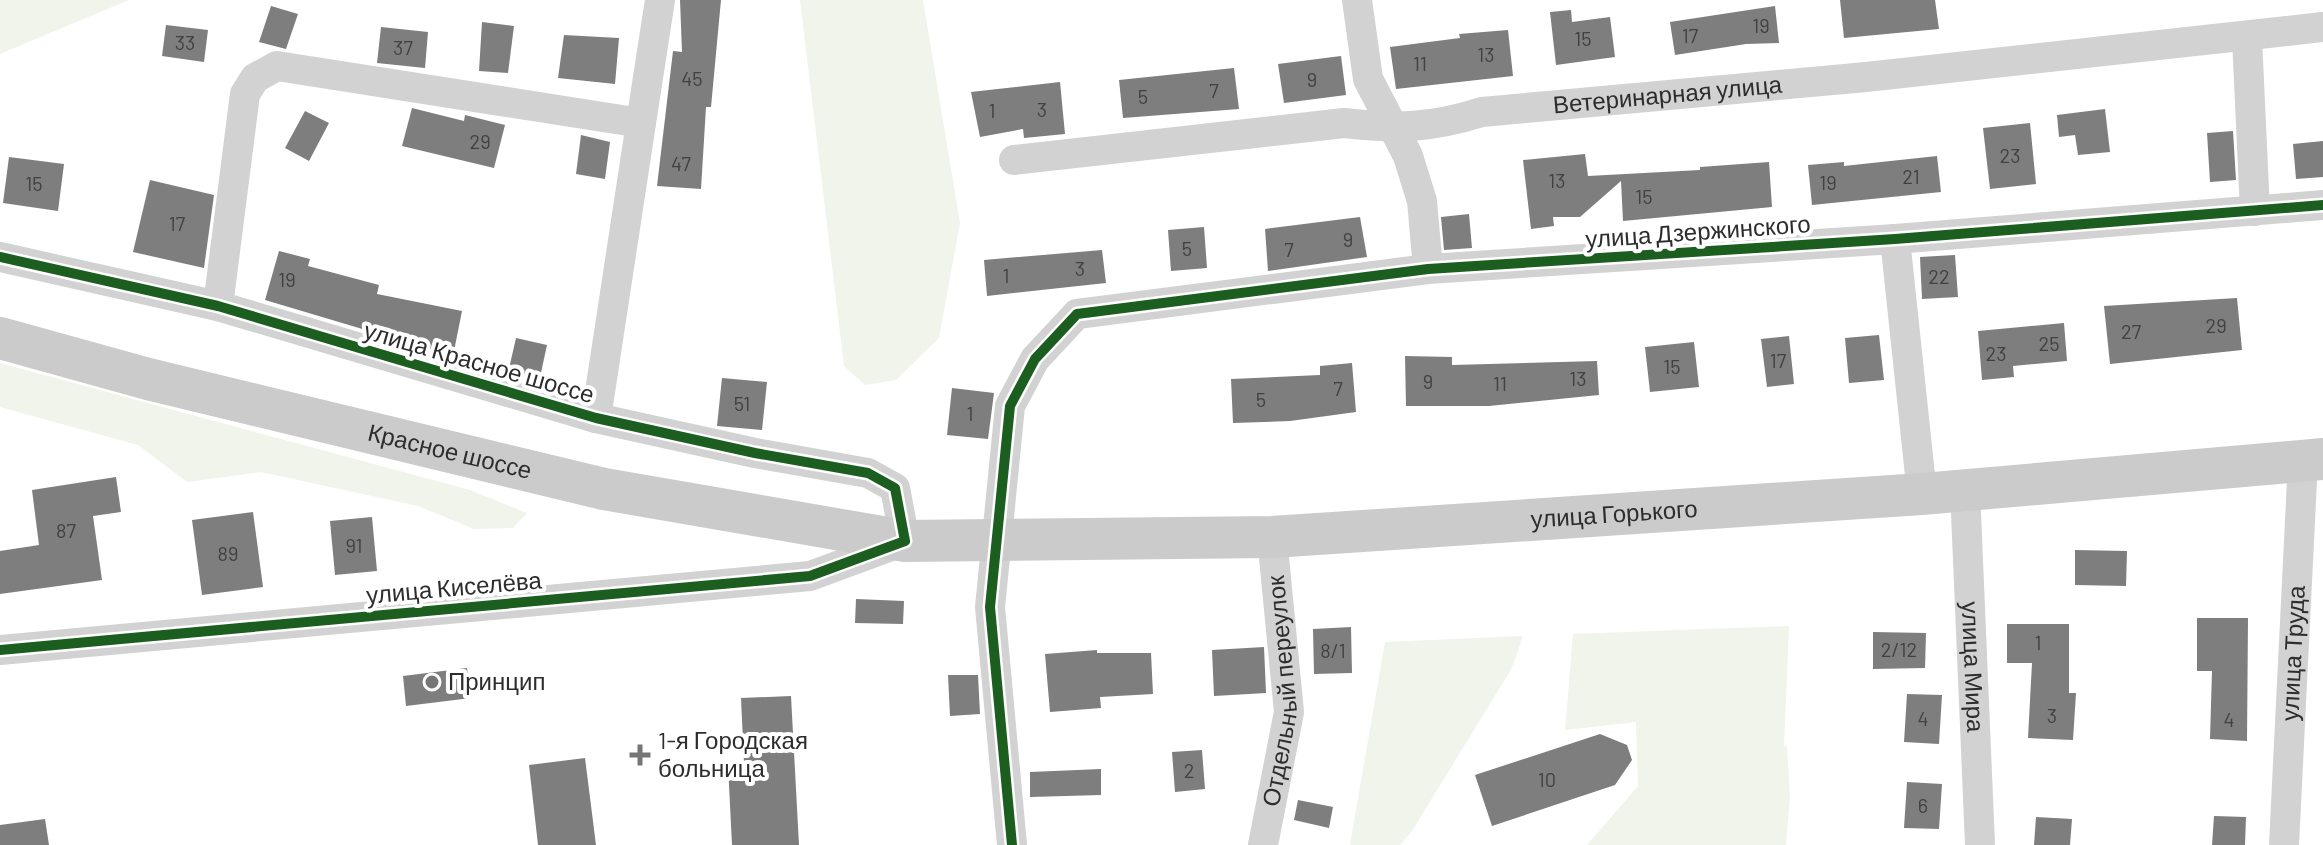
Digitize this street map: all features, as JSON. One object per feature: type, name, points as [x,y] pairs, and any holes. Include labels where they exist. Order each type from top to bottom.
[{"type":"main road","name":"Красное шоссе","points":[[0,338],[148,379],[604,489],[905,541]]},
{"type":"main road","name":"улица Горького","points":[[905,541],[1272,537],[1922,494],[2313,460]]},
{"type":"street","name":"улица Красное шоссе","points":[[596,418],[660,0]]},
{"type":"street","points":[[1357,0],[1368,79],[1408,156],[1422,201],[1428,269]]},
{"type":"street","name":"Ветеринарная улица","points":[[1014,160],[1344,123],[1393,129],[1439,125],[1482,112],[2247,38],[2323,27]]},
{"type":"street","points":[[2247,38],[2255,211]]},
{"type":"street","points":[[218,306],[245,94],[255,78],[277,66],[641,123]]},
{"type":"street","name":"улица Дзержинского","points":[[994,542],[1010,406],[1035,359],[1077,314],[1428,269],[1895,239],[2323,205]]},
{"type":"street","points":[[1895,239],[1922,494]]},
{"type":"street","name":"улица Красное шоссе","points":[[0,257],[218,306],[596,418],[755,453],[868,473],[895,488],[905,541]]},
{"type":"street","name":"улица Труда","points":[[2284,845],[2313,460]]},
{"type":"street","name":"улица Мира","points":[[1965,489],[1980,845]]},
{"type":"street","name":"Отдельный переулок","points":[[1263,845],[1289,712],[1272,537]]},
{"type":"street","name":"улица Киселёва","points":[[0,650],[810,576],[905,541]]},
{"type":"street","points":[[994,542],[990,607],[1012,845]]},
{"type":"shaded area","points":[[0,0],[129,0],[0,54]]},
{"type":"shaded area","points":[[800,0],[923,0],[960,223],[939,338],[896,380],[865,385],[844,366]]},
{"type":"shaded area","points":[[0,363],[470,490],[527,513],[513,528],[474,529],[418,506],[261,472],[187,482],[138,445],[0,407]]},
{"type":"shaded area","points":[[1789,626],[1784,746],[1787,746],[1790,797],[1786,845],[1587,845],[1638,786],[1636,722],[1565,730],[1573,634]]},
{"type":"shaded area","points":[[1523,636],[1512,668],[1412,831],[1400,845],[1350,845],[1385,642]]},
{"type":"building","points":[[680,0],[721,0],[711,107],[706,107],[701,189],[657,186],[673,51],[682,52]]},
{"type":"building","points":[[1840,0],[1935,0],[1939,29],[1844,38]]},
{"type":"building","points":[[271,6],[298,14],[286,49],[259,42]]},
{"type":"building","points":[[1775,6],[1779,43],[1746,44],[1675,55],[1670,22]]},
{"type":"building","points":[[1571,10],[1572,22],[1610,17],[1615,57],[1556,65],[1550,12]]},
{"type":"building","points":[[482,22],[514,26],[508,73],[479,71]]},
{"type":"building","points":[[166,25],[208,30],[204,62],[162,56]]},
{"type":"building","points":[[381,27],[428,32],[425,68],[377,63]]},
{"type":"building","points":[[1508,30],[1513,76],[1396,89],[1390,47],[1460,38],[1459,34]]},
{"type":"building","points":[[564,35],[619,38],[615,84],[558,78]]},
{"type":"building","points":[[1341,56],[1346,95],[1284,103],[1278,64]]},
{"type":"building","points":[[1234,68],[1239,109],[1123,118],[1119,80]]},
{"type":"building","points":[[1060,82],[1065,134],[1024,138],[1023,129],[980,137],[971,92]]},
{"type":"building","points":[[412,108],[464,121],[465,115],[505,125],[494,168],[402,146]]},
{"type":"building","points":[[2105,109],[2110,152],[2078,155],[2075,135],[2059,137],[2057,115]]},
{"type":"building","points":[[305,111],[329,123],[309,161],[285,148]]},
{"type":"building","points":[[2030,123],[2036,184],[1990,189],[1983,128]]},
{"type":"building","points":[[2233,131],[2236,180],[2210,182],[2207,133]]},
{"type":"building","points":[[581,135],[610,142],[605,179],[576,174]]},
{"type":"building","points":[[2323,141],[2323,177],[2296,179],[2293,144]]},
{"type":"building","points":[[1585,154],[1588,176],[1700,170],[1700,167],[1769,162],[1772,207],[1623,221],[1621,181],[1580,217],[1553,217],[1554,226],[1531,229],[1523,160]]},
{"type":"building","points":[[1937,156],[1941,192],[1812,205],[1808,165],[1844,162],[1844,166]]},
{"type":"building","points":[[9,157],[64,164],[58,211],[3,203]]},
{"type":"building","points":[[150,180],[214,195],[204,268],[133,252]]},
{"type":"building","points":[[1469,214],[1472,248],[1444,250],[1441,217]]},
{"type":"building","points":[[1360,217],[1367,257],[1268,271],[1265,229]]},
{"type":"building","points":[[1204,227],[1207,268],[1171,271],[1168,230]]},
{"type":"building","points":[[1102,250],[1106,283],[987,296],[984,260]]},
{"type":"building","points":[[279,251],[310,259],[308,266],[379,285],[377,294],[462,311],[453,356],[265,300]]},
{"type":"building","points":[[1955,255],[1958,297],[1922,299],[1920,257]]},
{"type":"building","points":[[2237,298],[2242,350],[2110,364],[2104,306]]},
{"type":"building","points":[[2064,323],[2067,361],[2013,366],[2014,377],[1982,380],[1978,331]]},
{"type":"building","points":[[1879,335],[1884,380],[1849,383],[1845,338]]},
{"type":"building","points":[[1789,336],[1794,384],[1767,387],[1761,339]]},
{"type":"building","points":[[516,338],[547,345],[539,382],[508,373]]},
{"type":"building","points":[[1694,342],[1699,387],[1650,392],[1645,347]]},
{"type":"building","points":[[1405,356],[1452,357],[1452,365],[1597,361],[1599,395],[1489,406],[1406,406]]},
{"type":"building","points":[[1352,363],[1356,412],[1290,421],[1233,423],[1231,379],[1320,375],[1320,366]]},
{"type":"building","points":[[722,378],[767,382],[762,430],[717,426]]},
{"type":"building","points":[[952,388],[994,393],[988,439],[947,435]]},
{"type":"building","points":[[116,477],[121,512],[93,516],[102,580],[0,594],[0,551],[39,545],[32,490]]},
{"type":"building","points":[[253,512],[263,587],[202,595],[192,520]]},
{"type":"building","points":[[372,517],[377,571],[335,575],[330,521]]},
{"type":"building","points":[[2075,550],[2127,551],[2126,586],[2075,585]]},
{"type":"building","points":[[856,599],[904,601],[903,624],[855,623]]},
{"type":"building","points":[[2197,618],[2248,618],[2247,741],[2210,739],[2212,671],[2197,671]]},
{"type":"building","points":[[2007,624],[2069,624],[2069,693],[2076,693],[2073,740],[2028,738],[2032,663],[2007,663]]},
{"type":"building","points":[[1351,627],[1352,673],[1314,674],[1313,629]]},
{"type":"building","points":[[1873,632],[1926,633],[1925,668],[1873,669]]},
{"type":"building","points":[[1264,647],[1266,693],[1214,696],[1212,650]]},
{"type":"building","points":[[1097,650],[1097,653],[1151,653],[1153,694],[1100,697],[1101,708],[1050,712],[1045,654]]},
{"type":"building","points":[[467,668],[471,698],[406,706],[403,676]]},
{"type":"building","points":[[948,675],[978,675],[980,714],[950,716]]},
{"type":"building","points":[[1907,694],[1942,695],[1939,744],[1904,742]]},
{"type":"building","points":[[791,696],[799,845],[732,845],[728,765],[744,764],[741,698]]},
{"type":"building","points":[[1600,734],[1627,745],[1632,760],[1615,785],[1492,826],[1475,775]]},
{"type":"building","points":[[1202,750],[1205,789],[1175,792],[1172,752]]},
{"type":"building","points":[[585,758],[596,845],[538,845],[529,765]]},
{"type":"building","points":[[1101,769],[1101,795],[1030,797],[1030,772]]},
{"type":"building","points":[[1907,782],[1942,784],[1939,829],[1904,828]]},
{"type":"building","points":[[1298,800],[1333,807],[1329,828],[1294,820]]},
{"type":"building","points":[[2214,816],[2246,817],[2245,845],[2212,845]]},
{"type":"building","points":[[2036,817],[2072,819],[2070,845],[2034,845]]},
{"type":"building","points":[[45,819],[49,845],[0,845],[0,825]]},
{"type":"cycle path","points":[[1012,845],[990,607],[1010,406],[1035,359],[1077,314],[1428,269],[1895,239],[2323,205]]},
{"type":"cycle path","points":[[0,257],[218,306],[596,418],[755,453],[868,473],[895,488],[905,541],[810,576],[0,650]]},
{"type":"place","name":"Принцип","points":[[432,682]]},
{"type":"place","name":"1-я Городская больница","points":[[640,755]]}]
